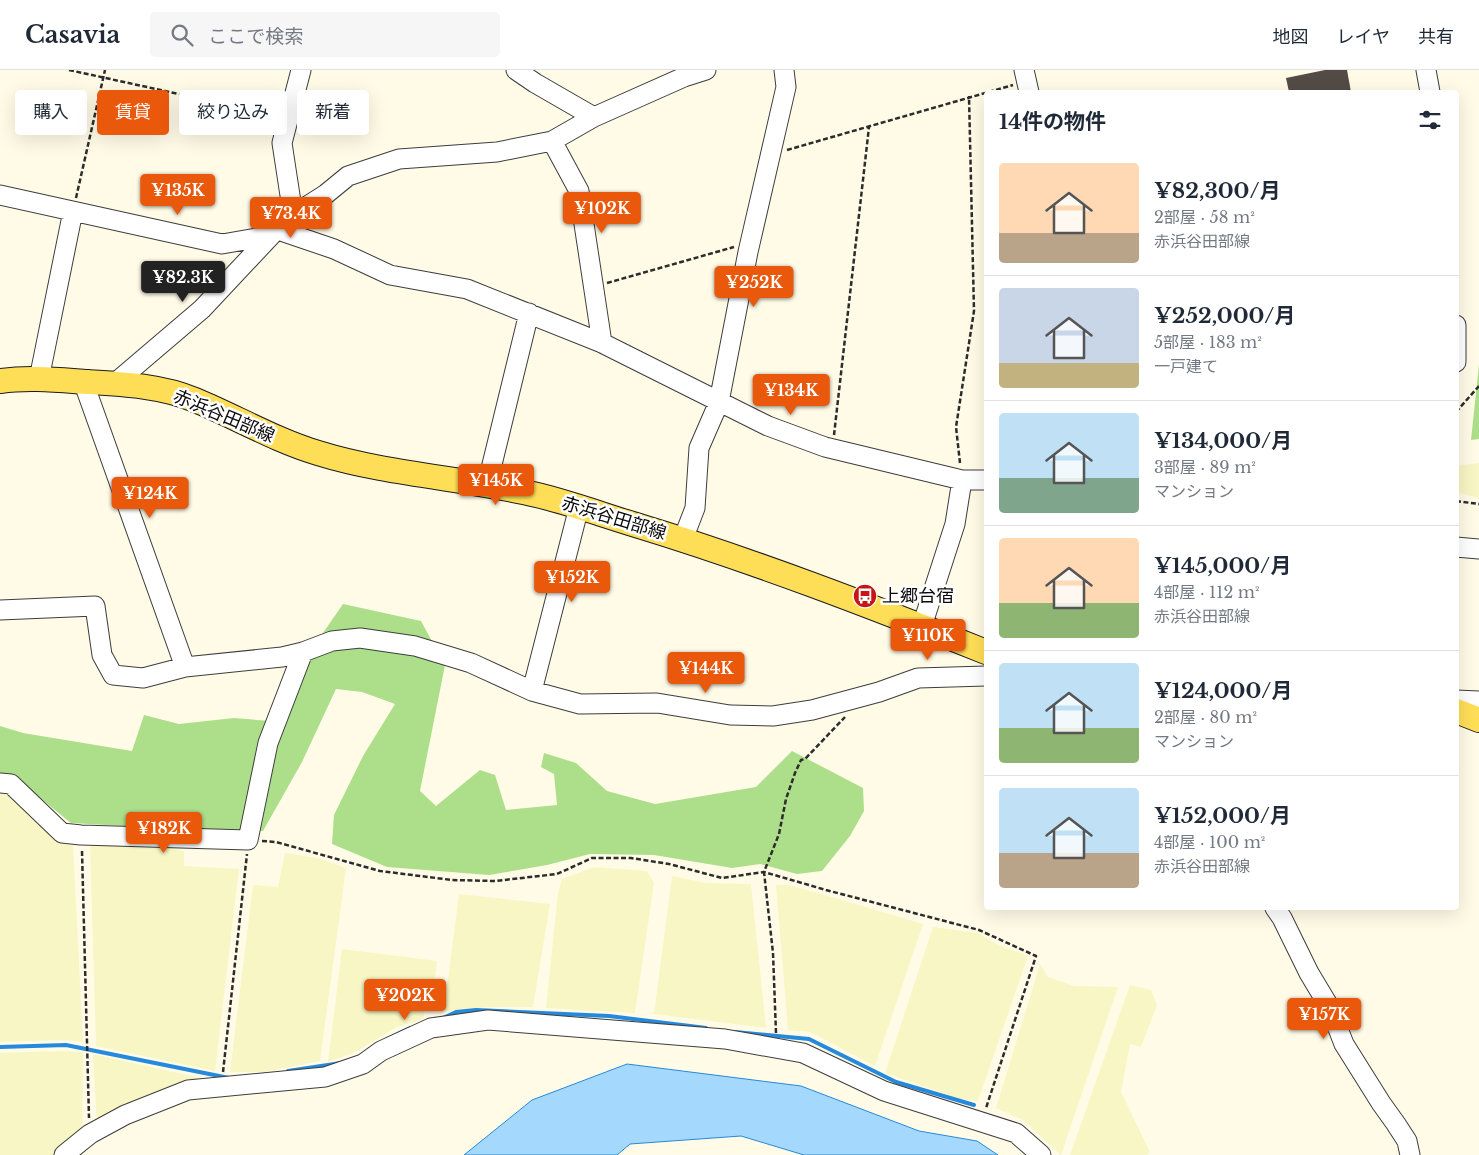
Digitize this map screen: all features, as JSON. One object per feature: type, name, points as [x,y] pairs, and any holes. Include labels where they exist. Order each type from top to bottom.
[{"type":"main road","name":"赤浜谷田部線","points":[[0,381],[39,379],[114,384],[172,392],[193,399],[278,439],[318,453],[358,463],[538,495],[683,540],[922,626],[984,651]]},
{"type":"main road","points":[[1459,712],[1479,720]]},
{"type":"street","points":[[293,215],[282,143],[301,70]]},
{"type":"street","points":[[516,70],[594,118]]},
{"type":"street","points":[[114,384],[202,309],[293,215],[326,194],[348,176],[399,159],[497,152],[552,141],[594,118],[684,77],[706,70]]},
{"type":"street","points":[[683,540],[695,508],[699,448],[719,402],[750,243],[786,86],[784,70]]},
{"type":"street","points":[[1426,70],[1430,90]]},
{"type":"street","points":[[552,141],[579,191],[602,343]]},
{"type":"street","points":[[0,195],[222,244],[284,232],[334,249],[390,275],[467,289],[529,313],[602,343],[768,426],[833,449],[962,480],[984,480]]},
{"type":"street","points":[[39,379],[73,211]]},
{"type":"street","points":[[487,485],[529,313]]},
{"type":"street","points":[[83,382],[185,667]]},
{"type":"street","points":[[922,626],[955,524],[962,480]]},
{"type":"street","points":[[532,691],[579,508]]},
{"type":"street","points":[[1459,547],[1479,549]]},
{"type":"street","points":[[0,610],[95,606],[102,654],[113,675],[143,678],[185,667],[282,657],[303,652],[332,641],[360,638],[415,646],[471,663],[532,691],[580,704],[657,703],[730,715],[772,716],[812,710],[878,692],[918,678],[984,676]]},
{"type":"street","points":[[0,783],[11,784],[62,833],[248,840],[268,743],[303,652]]},
{"type":"street","points":[[1459,700],[1479,701]]},
{"type":"street","points":[[1276,910],[1282,918],[1309,973],[1330,1008],[1344,1044],[1381,1103],[1400,1129],[1407,1141],[1410,1155]]},
{"type":"street","points":[[64,1155],[90,1134],[125,1115],[188,1090],[325,1077],[363,1064],[381,1051],[431,1028],[488,1020],[725,1039],[803,1053],[884,1091],[1016,1132],[1041,1155]]},
{"type":"path","points":[[69,70],[288,118]]},
{"type":"path","points":[[73,211],[105,70]]},
{"type":"path","points":[[992,90],[1027,81]]},
{"type":"path","points":[[769,155],[984,92]]},
{"type":"path","points":[[962,480],[956,427],[974,311],[969,96]]},
{"type":"path","points":[[833,449],[869,127]]},
{"type":"path","points":[[594,287],[750,243]]},
{"type":"path","points":[[1459,409],[1479,386]]},
{"type":"path","points":[[1459,502],[1479,504]]},
{"type":"path","points":[[776,1049],[773,953],[764,872],[779,834],[786,799],[801,760],[805,759],[847,715]]},
{"type":"path","points":[[82,835],[90,1134]]},
{"type":"path","points":[[222,1088],[248,840],[276,842],[380,871],[452,880],[495,881],[557,874],[592,858],[631,858],[669,864],[722,878],[764,872],[979,930],[1036,956],[981,1122]]},
{"type":"shaded area","points":[[1479,463],[1479,498],[1459,493],[1459,466]]},
{"type":"shaded area","points":[[0,791],[9,791],[60,842],[73,845],[83,1042],[63,1040],[0,1042]]},
{"type":"shaded area","points":[[90,844],[161,845],[184,851],[184,866],[239,869],[215,1071],[96,1046]]},
{"type":"shaded area","points":[[285,853],[318,858],[346,868],[320,1061],[264,1072],[230,1072],[253,885],[278,887]]},
{"type":"shaded area","points":[[594,867],[647,871],[654,883],[635,1013],[546,1008],[558,893],[562,879]]},
{"type":"shaded area","points":[[672,876],[706,883],[751,884],[766,1028],[654,1014]]},
{"type":"shaded area","points":[[776,885],[788,885],[923,924],[875,1066],[810,1032],[788,1030]]},
{"type":"shaded area","points":[[459,894],[550,904],[533,1007],[489,1007],[444,1011]]},
{"type":"shaded area","points":[[933,927],[978,933],[997,944],[1028,956],[978,1101],[960,1099],[885,1073]]},
{"type":"shaded area","points":[[342,949],[437,961],[432,1001],[427,1001],[423,1019],[397,1027],[353,1053],[328,1062]]},
{"type":"shaded area","points":[[1040,964],[1048,977],[1074,986],[1118,987],[1061,1155],[1023,1120],[996,1108]]},
{"type":"shaded area","points":[[1130,985],[1151,990],[1157,1005],[1141,1047],[1130,1044],[1121,1092],[1150,1152],[1147,1155],[1070,1155]]},
{"type":"shaded area","points":[[83,1052],[82,1136],[57,1155],[0,1155],[0,1053]]},
{"type":"shaded area","points":[[93,1054],[200,1078],[134,1102],[97,1123]]},
{"type":"green space","points":[[1479,364],[1479,439],[1471,440]]},
{"type":"green space","points":[[343,604],[421,621],[445,665],[420,791],[436,806],[480,770],[495,775],[506,810],[557,805],[554,774],[541,767],[544,753],[576,763],[607,791],[655,804],[756,787],[792,751],[863,788],[864,811],[850,836],[822,871],[797,874],[760,864],[732,868],[654,855],[590,854],[547,865],[489,875],[387,867],[332,844],[334,815],[363,756],[395,704],[362,692],[336,689],[302,762],[263,831],[178,829],[71,823],[14,777],[0,775],[0,726],[23,733],[132,751],[144,715],[179,724],[234,718],[283,722],[307,656]]},
{"type":"water","points":[[627,1064],[801,1086],[919,1131],[977,1141],[998,1155],[804,1155],[741,1136],[630,1144],[617,1155],[464,1155],[532,1100]]},
{"type":"building","points":[[1325,70],[1347,70],[1351,90],[1289,90],[1286,78]]},
{"type":"waterway","points":[[443,1018],[456,1012],[476,1010],[609,1016],[706,1028]]},
{"type":"waterway","points":[[387,1039],[410,1028]]},
{"type":"waterway","points":[[735,1032],[809,1039],[896,1082],[974,1105]]},
{"type":"waterway","points":[[0,1047],[66,1045],[229,1078]]},
{"type":"waterway","points":[[288,1071],[341,1063]]},
{"type":"place","name":"上郷台宿","points":[[865,596]]}]
